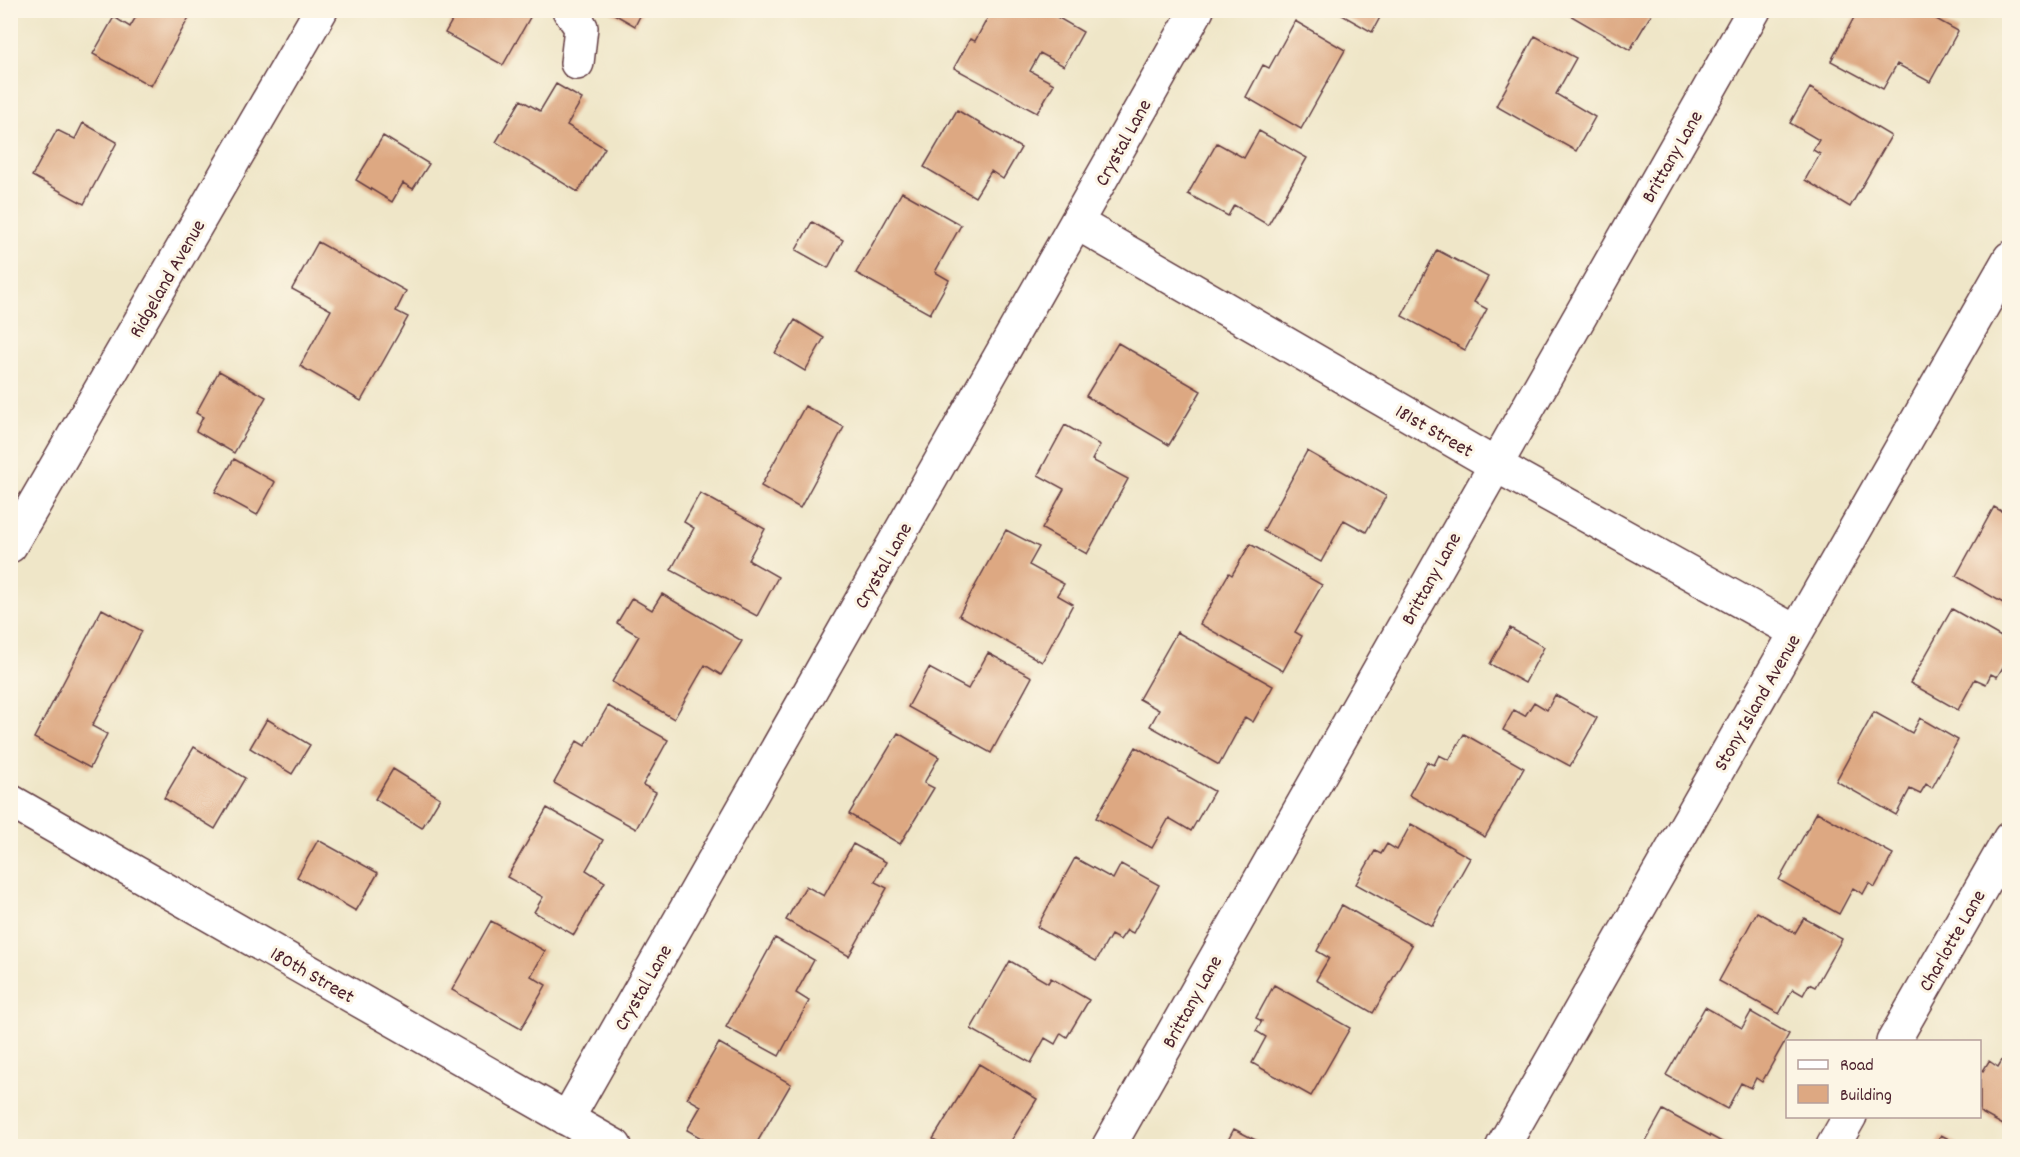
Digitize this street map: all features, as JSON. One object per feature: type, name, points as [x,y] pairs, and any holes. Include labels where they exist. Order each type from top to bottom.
[{"type":"street","name":"Ridgeland Avenue","points":[[10,546],[321,10]]},
{"type":"street","points":[[569,10],[581,27],[577,63]]},
{"type":"street","name":"Crystal Lane","points":[[567,1119],[1197,10]]},
{"type":"street","name":"Brittany Lane","points":[[1109,1146],[1494,464],[1754,10]]},
{"type":"street","name":"181st Street","points":[[1077,223],[1494,464],[1796,632]]},
{"type":"street","name":"Stony Island Avenue","points":[[1503,1146],[2010,258]]},
{"type":"street","name":"180th Street","points":[[10,801],[615,1146]]},
{"type":"street","name":"Charlotte Lane","points":[[1894,1040],[2010,838]]},
{"type":"street","points":[[1833,1146],[1849,1118]]},
{"type":"building","points":[[140,10],[149,10],[156,15],[158,10],[193,10],[151,86],[93,54],[114,17],[130,27]]},
{"type":"building","points":[[458,10],[530,10],[533,12],[503,65],[445,33]]},
{"type":"building","points":[[607,10],[643,10],[635,26]]},
{"type":"building","points":[[992,10],[1045,10],[1083,32],[1064,66],[1040,53],[1030,71],[1054,84],[1037,113],[954,68],[970,39],[975,41]]},
{"type":"building","points":[[1333,10],[1384,10],[1372,32]]},
{"type":"building","points":[[1570,10],[1654,10],[1630,50],[1568,14]]},
{"type":"building","points":[[1858,10],[1920,10],[1958,31],[1930,82],[1897,64],[1883,89],[1831,61]]},
{"type":"building","points":[[1295,21],[1345,50],[1301,129],[1246,97],[1263,65],[1269,68]]},
{"type":"building","points":[[1535,36],[1576,58],[1556,94],[1595,117],[1576,151],[1496,106]]},
{"type":"building","points":[[556,84],[582,99],[567,125],[605,148],[578,192],[496,142],[521,100],[540,111]]},
{"type":"building","points":[[1810,88],[1891,136],[1850,207],[1805,180],[1820,154],[1813,150],[1819,140],[1790,123]]},
{"type":"building","points":[[957,110],[1021,148],[1003,179],[991,171],[975,197],[924,167]]},
{"type":"building","points":[[83,123],[117,142],[84,204],[32,176],[57,130],[75,139]]},
{"type":"building","points":[[1259,131],[1307,158],[1268,225],[1234,205],[1228,216],[1188,194],[1217,143],[1244,158]]},
{"type":"building","points":[[383,136],[429,164],[413,189],[403,183],[392,202],[356,180]]},
{"type":"building","points":[[902,192],[961,225],[935,272],[949,280],[930,314],[856,273]]},
{"type":"building","points":[[812,222],[843,240],[828,268],[796,250]]},
{"type":"building","points":[[318,242],[406,291],[396,311],[408,317],[361,401],[300,366],[331,310],[292,289]]},
{"type":"building","points":[[1437,250],[1488,277],[1474,302],[1487,309],[1465,350],[1402,316]]},
{"type":"building","points":[[795,320],[824,338],[805,371],[775,353]]},
{"type":"building","points":[[1118,343],[1201,391],[1169,445],[1086,396]]},
{"type":"building","points":[[219,371],[266,397],[234,453],[196,431],[203,417],[196,413]]},
{"type":"building","points":[[805,406],[844,427],[800,508],[761,486]]},
{"type":"building","points":[[1065,425],[1100,445],[1092,460],[1128,479],[1087,554],[1042,529],[1064,489],[1038,475]]},
{"type":"building","points":[[1307,451],[1386,496],[1366,532],[1344,520],[1321,562],[1263,531]]},
{"type":"building","points":[[234,459],[275,482],[257,515],[215,492]]},
{"type":"building","points":[[700,493],[765,529],[748,560],[778,577],[757,616],[671,570],[694,528],[684,522]]},
{"type":"building","points":[[1994,507],[2010,516],[2010,607],[1956,576]]},
{"type":"building","points":[[1006,530],[1039,547],[1029,565],[1064,584],[1057,595],[1073,604],[1042,662],[959,615]]},
{"type":"building","points":[[1250,544],[1322,585],[1295,632],[1302,636],[1283,671],[1200,624],[1229,573],[1232,575]]},
{"type":"building","points":[[662,594],[742,641],[721,675],[705,665],[674,719],[612,682],[639,636],[617,623],[632,598],[652,610]]},
{"type":"building","points":[[102,609],[142,631],[92,726],[107,734],[90,768],[34,738]]},
{"type":"building","points":[[1952,609],[2010,642],[2010,656],[1997,677],[1991,674],[1986,684],[1975,679],[1958,710],[1910,683]]},
{"type":"building","points":[[1510,628],[1544,647],[1525,683],[1490,664]]},
{"type":"building","points":[[1177,632],[1273,686],[1253,722],[1245,717],[1219,765],[1150,726],[1159,710],[1139,699]]},
{"type":"building","points":[[988,653],[1032,677],[991,753],[908,707],[929,668],[968,689]]},
{"type":"building","points":[[1555,695],[1597,718],[1570,766],[1503,730],[1514,710],[1525,716],[1534,702],[1547,710]]},
{"type":"building","points":[[608,706],[668,740],[643,785],[656,792],[636,829],[554,783],[577,741],[585,746]]},
{"type":"building","points":[[1874,712],[1912,733],[1920,718],[1958,740],[1932,788],[1926,784],[1920,794],[1910,789],[1896,815],[1836,781]]},
{"type":"building","points":[[267,719],[310,745],[292,774],[250,748]]},
{"type":"building","points":[[898,733],[939,757],[924,783],[934,788],[900,844],[849,814]]},
{"type":"building","points":[[1464,734],[1524,768],[1485,837],[1409,795],[1427,762],[1434,765],[1439,755],[1449,760]]},
{"type":"building","points":[[194,747],[245,778],[215,829],[164,798]]},
{"type":"building","points":[[1136,747],[1214,791],[1191,831],[1169,818],[1152,848],[1096,818]]},
{"type":"building","points":[[393,769],[440,798],[422,828],[375,799]]},
{"type":"building","points":[[547,808],[603,840],[586,870],[605,882],[574,935],[534,912],[543,897],[507,877]]},
{"type":"building","points":[[1817,812],[1893,854],[1875,887],[1869,883],[1863,894],[1853,888],[1839,914],[1779,880]]},
{"type":"building","points":[[1411,824],[1470,858],[1432,926],[1356,884],[1375,851],[1381,854],[1387,844],[1397,850]]},
{"type":"building","points":[[318,840],[378,873],[356,911],[297,877]]},
{"type":"building","points":[[853,844],[886,862],[875,882],[887,888],[849,956],[786,920],[806,886],[824,896]]},
{"type":"building","points":[[1075,858],[1113,879],[1121,864],[1159,885],[1133,933],[1127,930],[1120,940],[1111,935],[1096,961],[1037,927]]},
{"type":"building","points":[[1342,905],[1412,945],[1373,1013],[1316,980],[1329,958],[1317,951]]},
{"type":"building","points":[[1757,912],[1795,933],[1804,918],[1842,939],[1815,987],[1809,984],[1803,995],[1793,989],[1779,1014],[1719,981]]},
{"type":"building","points":[[491,921],[545,951],[531,976],[546,985],[521,1029],[452,990]]},
{"type":"building","points":[[775,938],[814,960],[796,993],[809,1001],[779,1056],[726,1027]]},
{"type":"building","points":[[1010,961],[1048,983],[1051,978],[1089,1000],[1067,1037],[1061,1033],[1055,1044],[1045,1038],[1031,1063],[971,1029]]},
{"type":"building","points":[[1274,985],[1350,1028],[1311,1096],[1252,1063],[1266,1037],[1256,1031],[1262,1021],[1256,1018]]},
{"type":"building","points":[[1705,1007],[1742,1028],[1751,1012],[1789,1034],[1762,1082],[1756,1078],[1751,1088],[1741,1083],[1727,1109],[1666,1075]]},
{"type":"building","points":[[719,1043],[791,1084],[755,1146],[715,1146],[687,1130],[701,1106],[687,1098]]},
{"type":"building","points":[[2010,1047],[2010,1129],[1981,1113],[1981,1070],[1983,1071],[1989,1061],[1998,1067]]},
{"type":"building","points":[[979,1064],[1037,1099],[1008,1146],[946,1146],[933,1139]]},
{"type":"building","points":[[1663,1110],[1729,1146],[1643,1146]]},
{"type":"building","points":[[1234,1129],[1267,1146],[1225,1146]]},
{"type":"building","points":[[1941,1135],[1962,1146],[1934,1146]]}]
